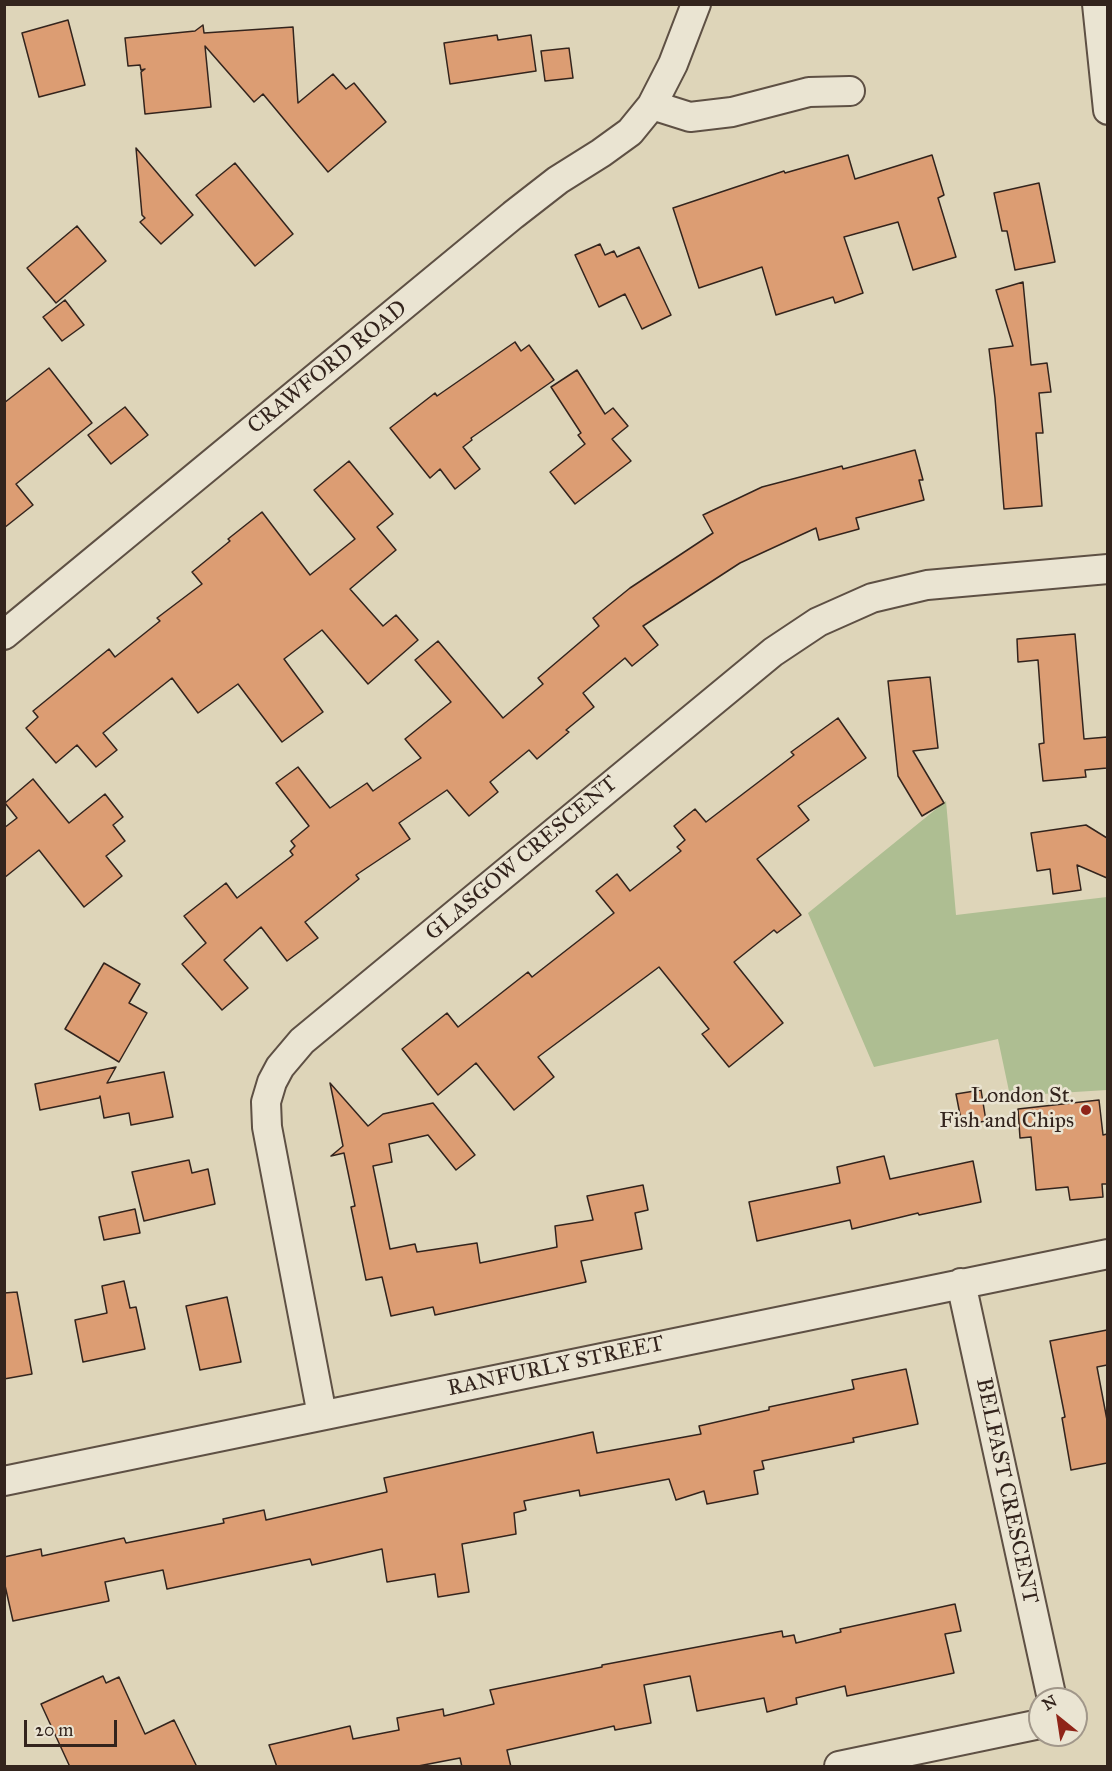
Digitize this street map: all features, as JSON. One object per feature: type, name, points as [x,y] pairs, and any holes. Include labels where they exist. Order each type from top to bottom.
[{"type":"street","name":"CRAWFORD ROAD","points":[[4,635],[513,215],[558,180],[630,132],[652,105],[673,64],[696,4]]},
{"type":"street","points":[[1097,4],[1107,110]]},
{"type":"street","points":[[652,105],[690,117],[732,112],[809,92],[850,91]]},
{"type":"street","name":"GLASGOW CRESCENT","points":[[322,1415],[267,1127],[266,1102],[272,1082],[279,1067],[302,1041],[763,660],[818,622],[872,598],[927,585],[1107,568]]},
{"type":"street","name":"RANFURLY STREET","points":[[4,1481],[1107,1254]]},
{"type":"street","name":"BELFAST CRESCENT","points":[[961,1283],[1049,1687]]},
{"type":"street","points":[[839,1767],[1028,1727]]},
{"type":"green space","points":[[946,801],[956,915],[1107,897],[1107,1090],[1010,1096],[998,1039],[874,1067],[808,913]]},
{"type":"building","points":[[68,20],[85,85],[39,97],[22,33]]},
{"type":"building","points":[[203,25],[204,33],[293,27],[298,103],[333,74],[346,89],[354,83],[386,122],[328,172],[263,94],[254,102],[205,46],[211,107],[145,114],[141,72],[145,69],[141,70],[140,65],[128,66],[125,38],[195,31]]},
{"type":"building","points":[[497,35],[498,40],[531,35],[536,71],[450,84],[444,43]]},
{"type":"building","points":[[569,48],[573,78],[545,81],[541,51]]},
{"type":"building","points":[[136,148],[193,215],[161,244],[140,222],[145,218],[142,215]]},
{"type":"building","points":[[848,155],[855,179],[932,155],[944,195],[938,198],[956,257],[913,270],[898,222],[844,237],[863,293],[835,303],[833,297],[776,315],[762,267],[699,288],[673,208],[784,171],[785,173]]},
{"type":"building","points":[[235,163],[293,234],[255,266],[196,195]]},
{"type":"building","points":[[1039,183],[1055,262],[1015,270],[1007,231],[1002,231],[994,193]]},
{"type":"building","points":[[77,226],[106,261],[56,303],[27,268]]},
{"type":"building","points":[[600,244],[605,255],[614,251],[617,257],[639,247],[671,315],[642,329],[625,294],[599,307],[575,255]]},
{"type":"building","points":[[1023,282],[1031,365],[1047,363],[1051,392],[1039,393],[1043,433],[1036,433],[1042,506],[1004,509],[989,349],[1013,346],[996,290]]},
{"type":"building","points":[[65,300],[84,325],[62,341],[43,317]]},
{"type":"building","points":[[515,342],[521,351],[529,345],[554,380],[471,438],[472,440],[463,447],[480,469],[455,489],[440,469],[430,478],[390,428],[435,393],[437,396]]},
{"type":"building","points":[[49,368],[92,423],[16,484],[33,505],[4,528],[4,403]]},
{"type":"building","points":[[577,370],[605,414],[613,408],[628,426],[612,439],[631,461],[575,504],[550,472],[585,444],[578,435],[581,433],[551,387]]},
{"type":"building","points":[[125,407],[148,435],[111,464],[88,435]]},
{"type":"building","points":[[915,450],[923,480],[919,480],[924,500],[856,518],[859,529],[819,540],[816,528],[740,563],[643,626],[658,645],[632,666],[625,658],[583,693],[594,707],[566,730],[569,732],[537,759],[529,750],[490,782],[498,792],[469,816],[447,790],[399,823],[410,839],[356,875],[359,879],[305,922],[318,938],[287,961],[261,927],[224,960],[248,988],[222,1010],[182,964],[206,943],[184,916],[226,883],[237,898],[293,855],[290,851],[295,846],[291,841],[309,826],[276,783],[298,767],[330,808],[367,783],[373,791],[421,758],[405,739],[451,702],[415,660],[438,641],[503,718],[543,684],[538,678],[599,626],[593,618],[630,588],[713,533],[703,515],[762,487]]},
{"type":"building","points":[[349,461],[393,514],[377,527],[396,550],[350,589],[383,626],[396,615],[418,640],[368,684],[322,630],[284,659],[323,712],[282,742],[238,684],[198,713],[172,678],[103,733],[117,750],[96,767],[77,745],[56,763],[26,728],[38,717],[33,711],[109,649],[115,657],[160,621],[157,618],[202,584],[192,572],[262,512],[310,575],[355,539],[314,490]]},
{"type":"building","points":[[1075,634],[1084,739],[1107,737],[1107,768],[1085,770],[1086,777],[1043,781],[1039,744],[1044,743],[1038,660],[1018,662],[1017,639]]},
{"type":"building","points":[[930,677],[938,748],[913,751],[944,803],[922,816],[898,776],[888,681]]},
{"type":"building","points":[[838,718],[866,758],[798,806],[809,820],[757,859],[801,915],[777,933],[774,930],[734,962],[783,1023],[729,1067],[702,1034],[709,1029],[659,967],[538,1057],[554,1077],[514,1110],[476,1063],[438,1095],[402,1049],[447,1013],[458,1027],[528,972],[532,977],[614,913],[596,891],[617,874],[630,891],[681,851],[677,847],[685,840],[674,826],[695,809],[706,822],[794,755],[791,752]]},
{"type":"building","points":[[33,779],[69,823],[105,794],[123,817],[113,825],[125,841],[106,856],[122,876],[84,907],[39,850],[4,878],[4,828],[17,818],[5,803]]},
{"type":"building","points":[[1086,825],[1107,838],[1107,878],[1077,865],[1081,890],[1053,894],[1050,869],[1037,871],[1031,833]]},
{"type":"building","points":[[104,963],[140,984],[129,1003],[147,1013],[119,1062],[65,1029]]},
{"type":"building","points":[[116,1067],[107,1083],[164,1072],[173,1117],[131,1125],[129,1113],[104,1118],[100,1096],[40,1110],[35,1084]]},
{"type":"building","points":[[330,1083],[368,1126],[383,1114],[433,1103],[475,1155],[456,1170],[428,1135],[389,1144],[392,1162],[373,1166],[390,1249],[415,1244],[417,1252],[477,1243],[480,1263],[557,1247],[555,1226],[593,1220],[587,1196],[643,1185],[648,1210],[635,1213],[642,1249],[581,1261],[586,1282],[435,1315],[433,1307],[391,1316],[382,1277],[366,1280],[351,1207],[355,1206],[344,1153],[331,1156],[343,1146]]},
{"type":"building","points":[[981,1090],[986,1121],[962,1125],[956,1094]]},
{"type":"building","points":[[1099,1100],[1103,1135],[1107,1134],[1107,1184],[1102,1184],[1103,1197],[1070,1200],[1068,1187],[1036,1190],[1031,1137],[1020,1138],[1018,1109]]},
{"type":"building","points":[[884,1156],[890,1179],[973,1161],[981,1202],[919,1215],[918,1213],[852,1229],[850,1220],[757,1241],[749,1202],[840,1183],[837,1167]]},
{"type":"building","points":[[189,1160],[192,1173],[208,1169],[215,1204],[144,1221],[132,1172]]},
{"type":"building","points":[[135,1209],[140,1233],[104,1240],[99,1217]]},
{"type":"building","points":[[124,1281],[130,1308],[136,1307],[145,1349],[83,1362],[75,1320],[107,1313],[102,1286]]},
{"type":"building","points":[[17,1292],[32,1374],[4,1379],[4,1293]]},
{"type":"building","points":[[227,1297],[241,1362],[200,1370],[186,1306]]},
{"type":"building","points":[[1107,1330],[1107,1365],[1097,1367],[1107,1420],[1107,1463],[1071,1470],[1062,1418],[1065,1417],[1050,1341]]},
{"type":"building","points":[[906,1369],[918,1424],[853,1438],[854,1442],[762,1461],[764,1469],[754,1471],[758,1494],[707,1504],[704,1491],[676,1500],[669,1479],[580,1496],[579,1490],[524,1501],[526,1510],[514,1513],[516,1534],[462,1544],[469,1592],[438,1597],[435,1574],[387,1582],[382,1549],[312,1565],[310,1559],[167,1589],[163,1570],[105,1582],[109,1601],[13,1621],[4,1581],[4,1557],[41,1549],[42,1556],[124,1538],[126,1543],[224,1523],[223,1519],[264,1510],[266,1520],[387,1492],[384,1478],[593,1432],[597,1453],[701,1434],[699,1426],[769,1410],[769,1407],[854,1389],[852,1380]]},
{"type":"building","points":[[955,1604],[961,1631],[945,1634],[954,1673],[847,1696],[845,1686],[796,1698],[797,1704],[767,1712],[764,1698],[697,1711],[690,1676],[644,1685],[651,1723],[615,1730],[614,1726],[507,1750],[511,1767],[462,1767],[460,1758],[413,1767],[277,1767],[269,1745],[350,1726],[353,1739],[399,1730],[397,1718],[443,1709],[444,1716],[494,1704],[490,1690],[602,1667],[602,1665],[782,1631],[783,1637],[794,1635],[796,1643],[841,1632],[840,1629]]},
{"type":"building","points":[[103,1676],[106,1683],[119,1677],[145,1734],[174,1720],[197,1767],[70,1767],[41,1704]]},
{"type":"place","name":"London St. Fish and Chips","points":[[1086,1110]]}]
